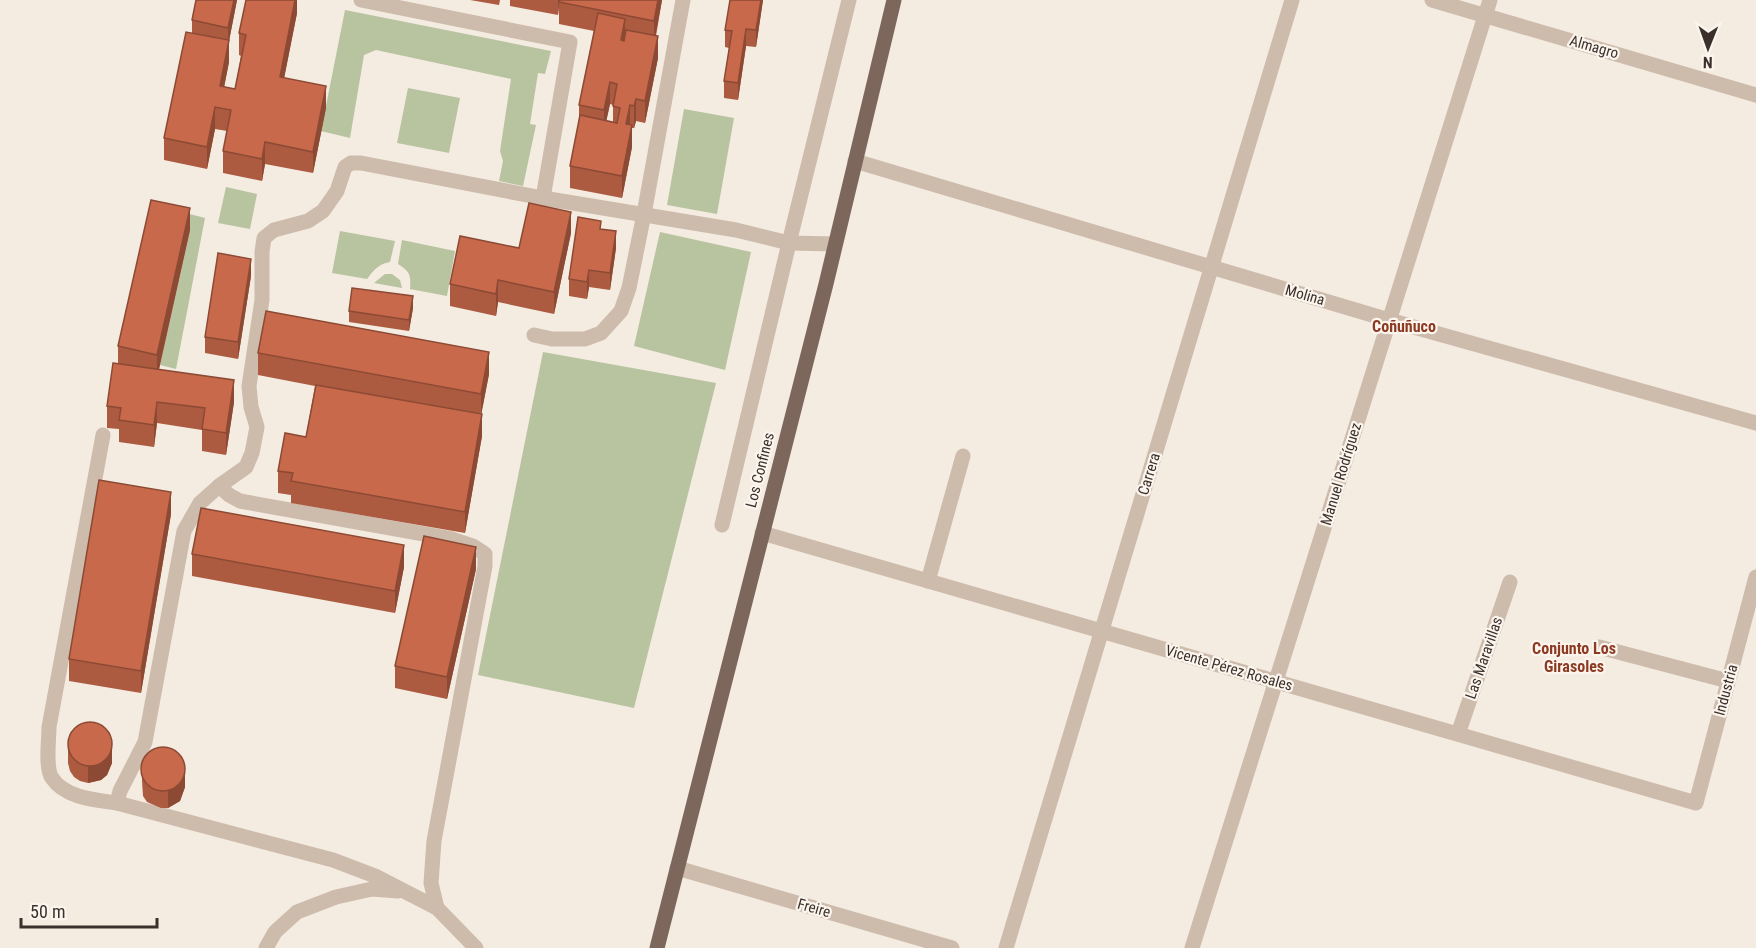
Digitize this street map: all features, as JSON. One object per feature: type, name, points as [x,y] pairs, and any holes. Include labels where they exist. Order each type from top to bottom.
[{"type":"main road","name":"Los Confines","points":[[657,948],[835,244],[894,0]]},
{"type":"street","points":[[360,0],[570,42],[543,198]]},
{"type":"street","points":[[534,335],[552,339],[585,339],[601,333],[621,311],[629,288],[644,214],[683,0]]},
{"type":"street","points":[[722,525],[849,0]]},
{"type":"street","name":"Carrera","points":[[1006,948],[1292,0]]},
{"type":"street","name":"Almagro","points":[[1432,0],[1756,95]]},
{"type":"street","name":"Manuel Rodríguez","points":[[1192,948],[1490,0]]},
{"type":"street","name":"Molina","points":[[855,161],[1389,320],[1756,423]]},
{"type":"street","points":[[117,803],[120,791],[145,742],[184,531],[200,503],[246,467],[252,453],[257,427],[251,406],[249,386],[262,300],[264,238],[274,230],[308,221],[323,211],[337,191],[345,167],[351,163],[361,163],[543,198],[736,230],[789,243],[835,244]]},
{"type":"street","points":[[103,435],[49,727],[48,760],[52,778],[66,791],[82,798],[117,803],[333,860],[375,876],[437,908],[476,948]]},
{"type":"street","points":[[928,580],[963,456]]},
{"type":"street","points":[[219,486],[240,501],[452,539],[473,546],[485,554],[434,841],[431,883],[437,908]]},
{"type":"street","name":"Vicente Pérez Rosales","points":[[762,533],[1696,803]]},
{"type":"street","name":"Industria","points":[[1696,803],[1756,577]]},
{"type":"street","name":"Las Maravillas","points":[[1458,734],[1510,582]]},
{"type":"street","points":[[1599,647],[1728,681]]},
{"type":"street","name":"Freire","points":[[677,868],[952,948]]},
{"type":"street","points":[[266,948],[275,932],[297,912],[336,897],[372,889],[404,891]]},
{"type":"green space","points":[[345,10],[551,51],[545,74],[538,73],[530,124],[536,125],[523,186],[499,181],[503,161],[500,151],[511,79],[376,50],[364,55],[350,138],[321,131]]},
{"type":"green space","points":[[408,88],[460,98],[449,153],[397,143]]},
{"type":"green space","points":[[684,109],[734,118],[717,214],[667,205]]},
{"type":"green space","points":[[226,187],[257,194],[250,229],[218,223]]},
{"type":"green space","points":[[155,205],[205,218],[176,369],[160,365],[190,230]]},
{"type":"green space","points":[[340,231],[395,241],[390,262],[379,266],[367,279],[332,273]]},
{"type":"green space","points":[[660,232],[751,252],[725,370],[634,346]]},
{"type":"green space","points":[[402,240],[455,251],[447,296],[410,289],[409,274],[398,264]]},
{"type":"green space","points":[[385,274],[392,274],[400,280],[402,288],[374,283]]},
{"type":"green space","points":[[543,352],[716,383],[634,708],[478,675]]},
{"type":"building","points":[[196,0],[234,0],[228,28],[192,20]]},
{"type":"building","points":[[246,0],[295,0],[280,77],[326,86],[313,152],[265,142],[262,159],[223,151],[231,110],[215,107],[207,147],[164,138],[186,32],[229,40],[220,86],[235,89],[246,35],[239,33]]},
{"type":"building","points":[[560,0],[658,0],[654,21],[559,2]]},
{"type":"building","points":[[730,0],[761,0],[756,30],[746,29],[738,83],[724,81],[732,31],[725,30]]},
{"type":"building","points":[[598,13],[625,19],[621,40],[624,41],[626,30],[658,36],[645,101],[636,99],[634,106],[630,105],[626,124],[632,125],[622,176],[570,166],[580,115],[617,123],[620,108],[613,106],[617,84],[610,82],[604,110],[579,105]]},
{"type":"building","points":[[151,200],[190,208],[157,355],[118,346]]},
{"type":"building","points":[[529,203],[571,212],[554,292],[498,280],[496,294],[450,284],[460,236],[519,248]]},
{"type":"building","points":[[578,217],[601,221],[600,229],[616,231],[610,273],[589,270],[587,282],[569,279]]},
{"type":"building","points":[[218,253],[251,259],[238,342],[205,337]]},
{"type":"building","points":[[352,288],[413,296],[409,320],[349,311]]},
{"type":"building","points":[[266,311],[489,352],[481,394],[258,353]]},
{"type":"building","points":[[113,363],[234,380],[226,433],[202,429],[205,408],[157,402],[154,425],[119,420],[121,408],[107,406]]},
{"type":"building","points":[[316,385],[482,414],[465,512],[291,481],[293,473],[278,471],[285,433],[306,437]]},
{"type":"building","points":[[99,480],[171,492],[141,671],[69,659]]},
{"type":"building","points":[[201,508],[404,545],[395,591],[192,554]]},
{"type":"building","points":[[424,536],[476,547],[447,677],[395,666]]},
{"type":"building","points":[[90,722],[105,729],[112,744],[105,759],[90,766],[75,759],[68,744],[75,729]]},
{"type":"building","points":[[163,747],[178,754],[185,769],[178,784],[163,791],[148,784],[141,769],[148,754]]},
{"type":"district","name":"Coñuñuco","points":[[1404,326]]},
{"type":"district","name":"Conjunto Los Girasoles","points":[[1574,657]]}]
